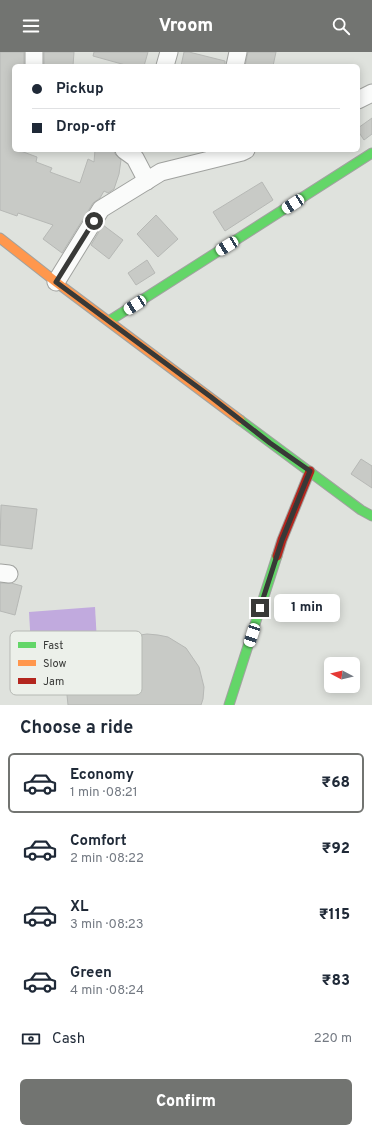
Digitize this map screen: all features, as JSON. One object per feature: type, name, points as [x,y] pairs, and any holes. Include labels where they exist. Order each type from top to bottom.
[{"type":"street","points":[[34,52],[34,64]]},
{"type":"street","points":[[166,64],[169,52]]},
{"type":"street","points":[[235,64],[238,52]]},
{"type":"street","points":[[360,99],[372,94]]},
{"type":"street","points":[[127,152],[135,158],[147,181]]},
{"type":"street","points":[[56,282],[101,209],[161,172],[233,152]]},
{"type":"street","points":[[109,321],[372,153]]},
{"type":"street","points":[[0,238],[270,443],[361,510],[372,516]]},
{"type":"street","points":[[229,705],[282,540],[310,471]]},
{"type":"shaded area","points":[[95,607],[96,631],[30,631],[29,612]]},
{"type":"building","points":[[0,52],[24,52],[24,64],[12,64],[12,152],[23,152],[37,157],[36,162],[52,168],[50,172],[80,183],[88,159],[94,162],[95,152],[114,152],[121,160],[119,174],[114,189],[108,193],[104,191],[100,198],[93,203],[62,253],[43,239],[53,225],[18,213],[17,216],[0,210]]},
{"type":"building","points":[[44,52],[74,52],[73,64],[44,64]]},
{"type":"building","points":[[94,52],[148,52],[145,64],[122,64],[93,56]]},
{"type":"building","points":[[184,52],[225,61],[225,64],[181,64]]},
{"type":"building","points":[[248,52],[276,52],[273,64],[245,64]]},
{"type":"building","points":[[372,118],[372,134],[364,140],[360,134],[360,127]]},
{"type":"building","points":[[262,182],[273,200],[225,231],[213,212]]},
{"type":"building","points":[[156,215],[178,239],[158,257],[137,234]]},
{"type":"building","points":[[103,225],[123,240],[109,259],[91,245]]},
{"type":"building","points":[[147,260],[155,273],[136,285],[128,273]]},
{"type":"building","points":[[361,459],[372,466],[372,488],[351,474]]},
{"type":"building","points":[[1,505],[37,509],[32,549],[0,545]]},
{"type":"building","points":[[0,583],[11,583],[22,586],[15,615],[0,611]]},
{"type":"building","points":[[142,635],[168,637],[186,648],[199,667],[204,687],[201,705],[68,705],[67,695],[142,695]]},
{"type":"traffic: fast","points":[[109,321],[372,153]]},
{"type":"traffic: fast","points":[[240,420],[361,510],[372,516]]},
{"type":"traffic: fast","points":[[229,705],[277,556]]},
{"type":"traffic: slow","points":[[0,238],[56,282],[240,420]]},
{"type":"traffic: jam","points":[[277,556],[310,471]]},
{"type":"route","points":[[94,221],[56,282],[211,397],[270,443],[310,471],[282,540],[260,608]]}]
